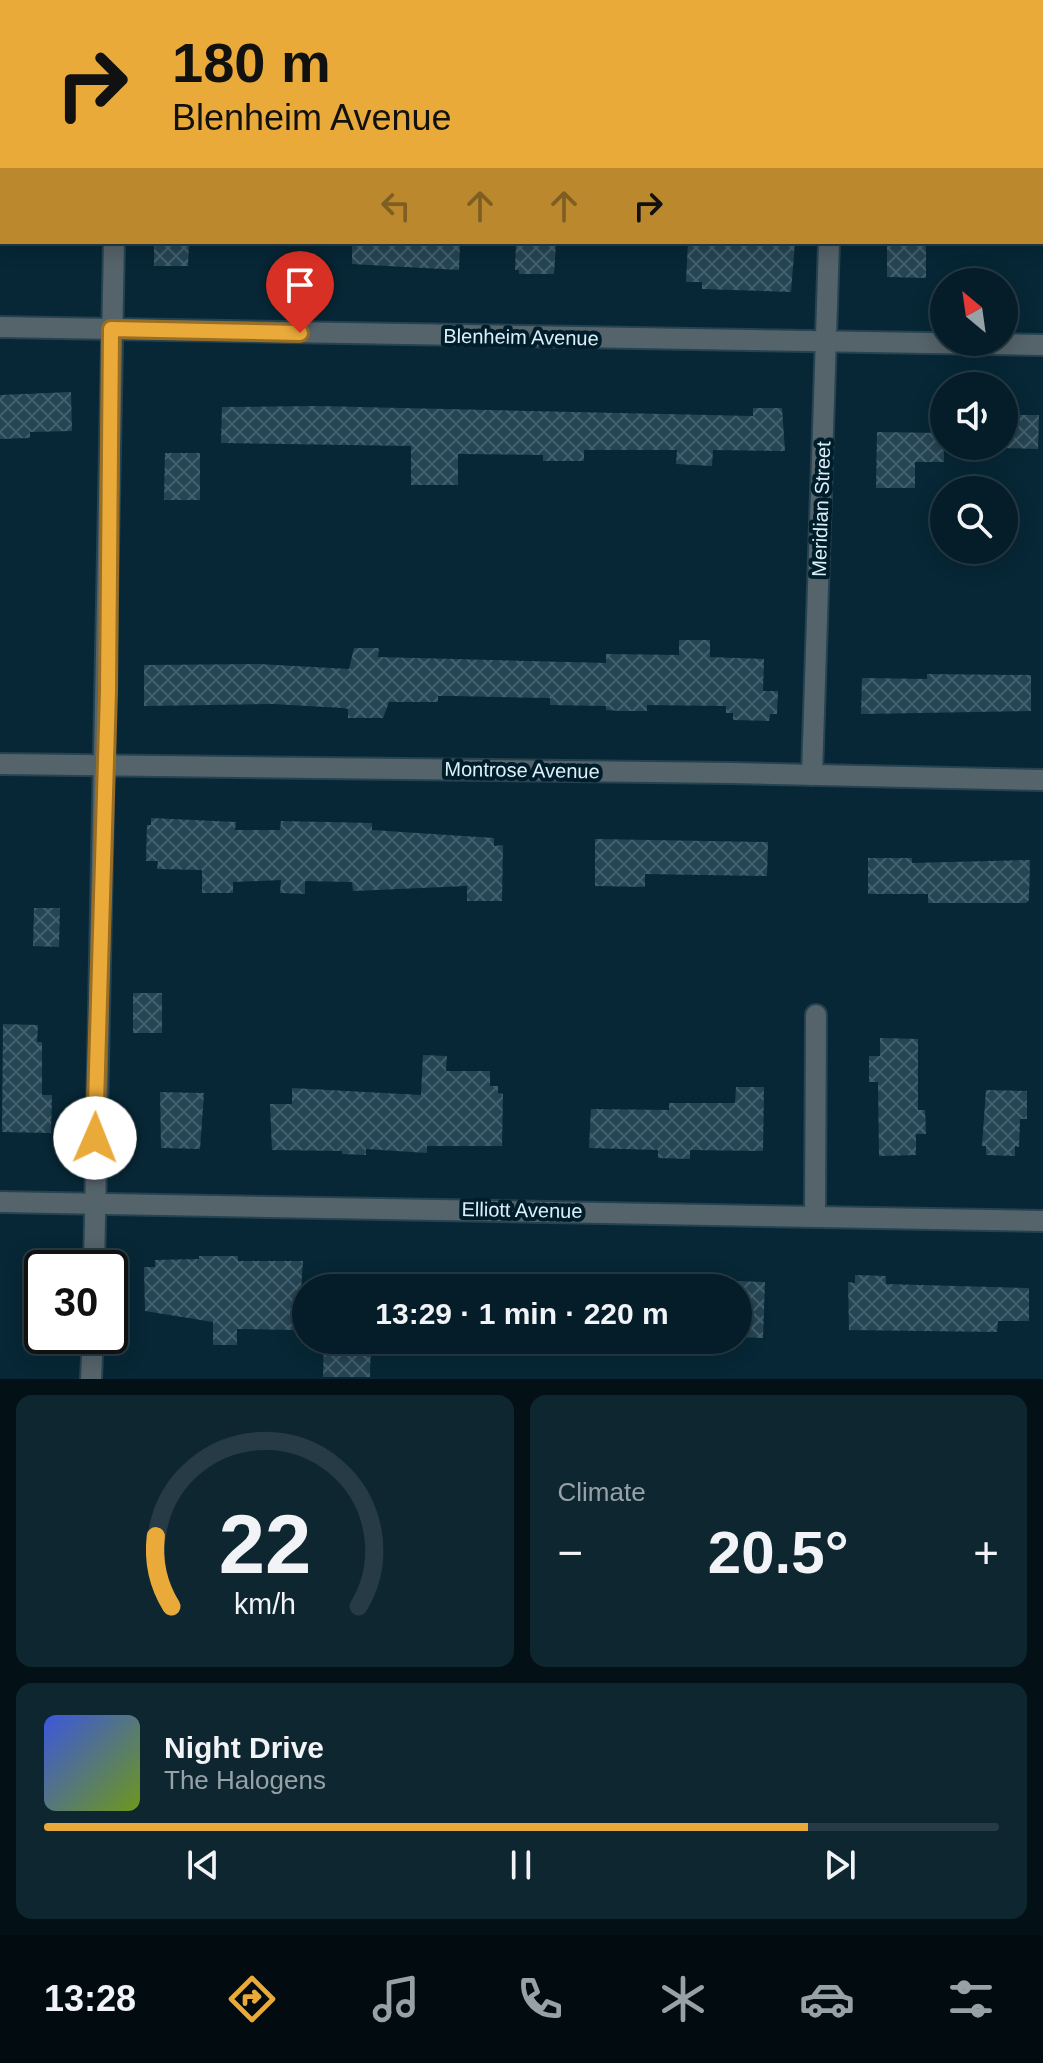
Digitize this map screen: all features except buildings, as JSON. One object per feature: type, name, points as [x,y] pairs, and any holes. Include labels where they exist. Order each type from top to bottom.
[{"type":"street","points":[[94,1250],[114,244]]},
{"type":"street","name":"Meridian Street","points":[[812,775],[829,244]]},
{"type":"street","name":"Blenheim Avenue","points":[[0,327],[1043,345]]},
{"type":"street","name":"Montrose Avenue","points":[[0,764],[1043,780]]},
{"type":"street","points":[[815,1216],[816,1015]]},
{"type":"street","name":"Elliott Avenue","points":[[0,1202],[1043,1221]]},
{"type":"street","points":[[91,1379],[92,1354]]},
{"type":"route","points":[[95,1138],[108,691],[111,329],[300,333]]}]
